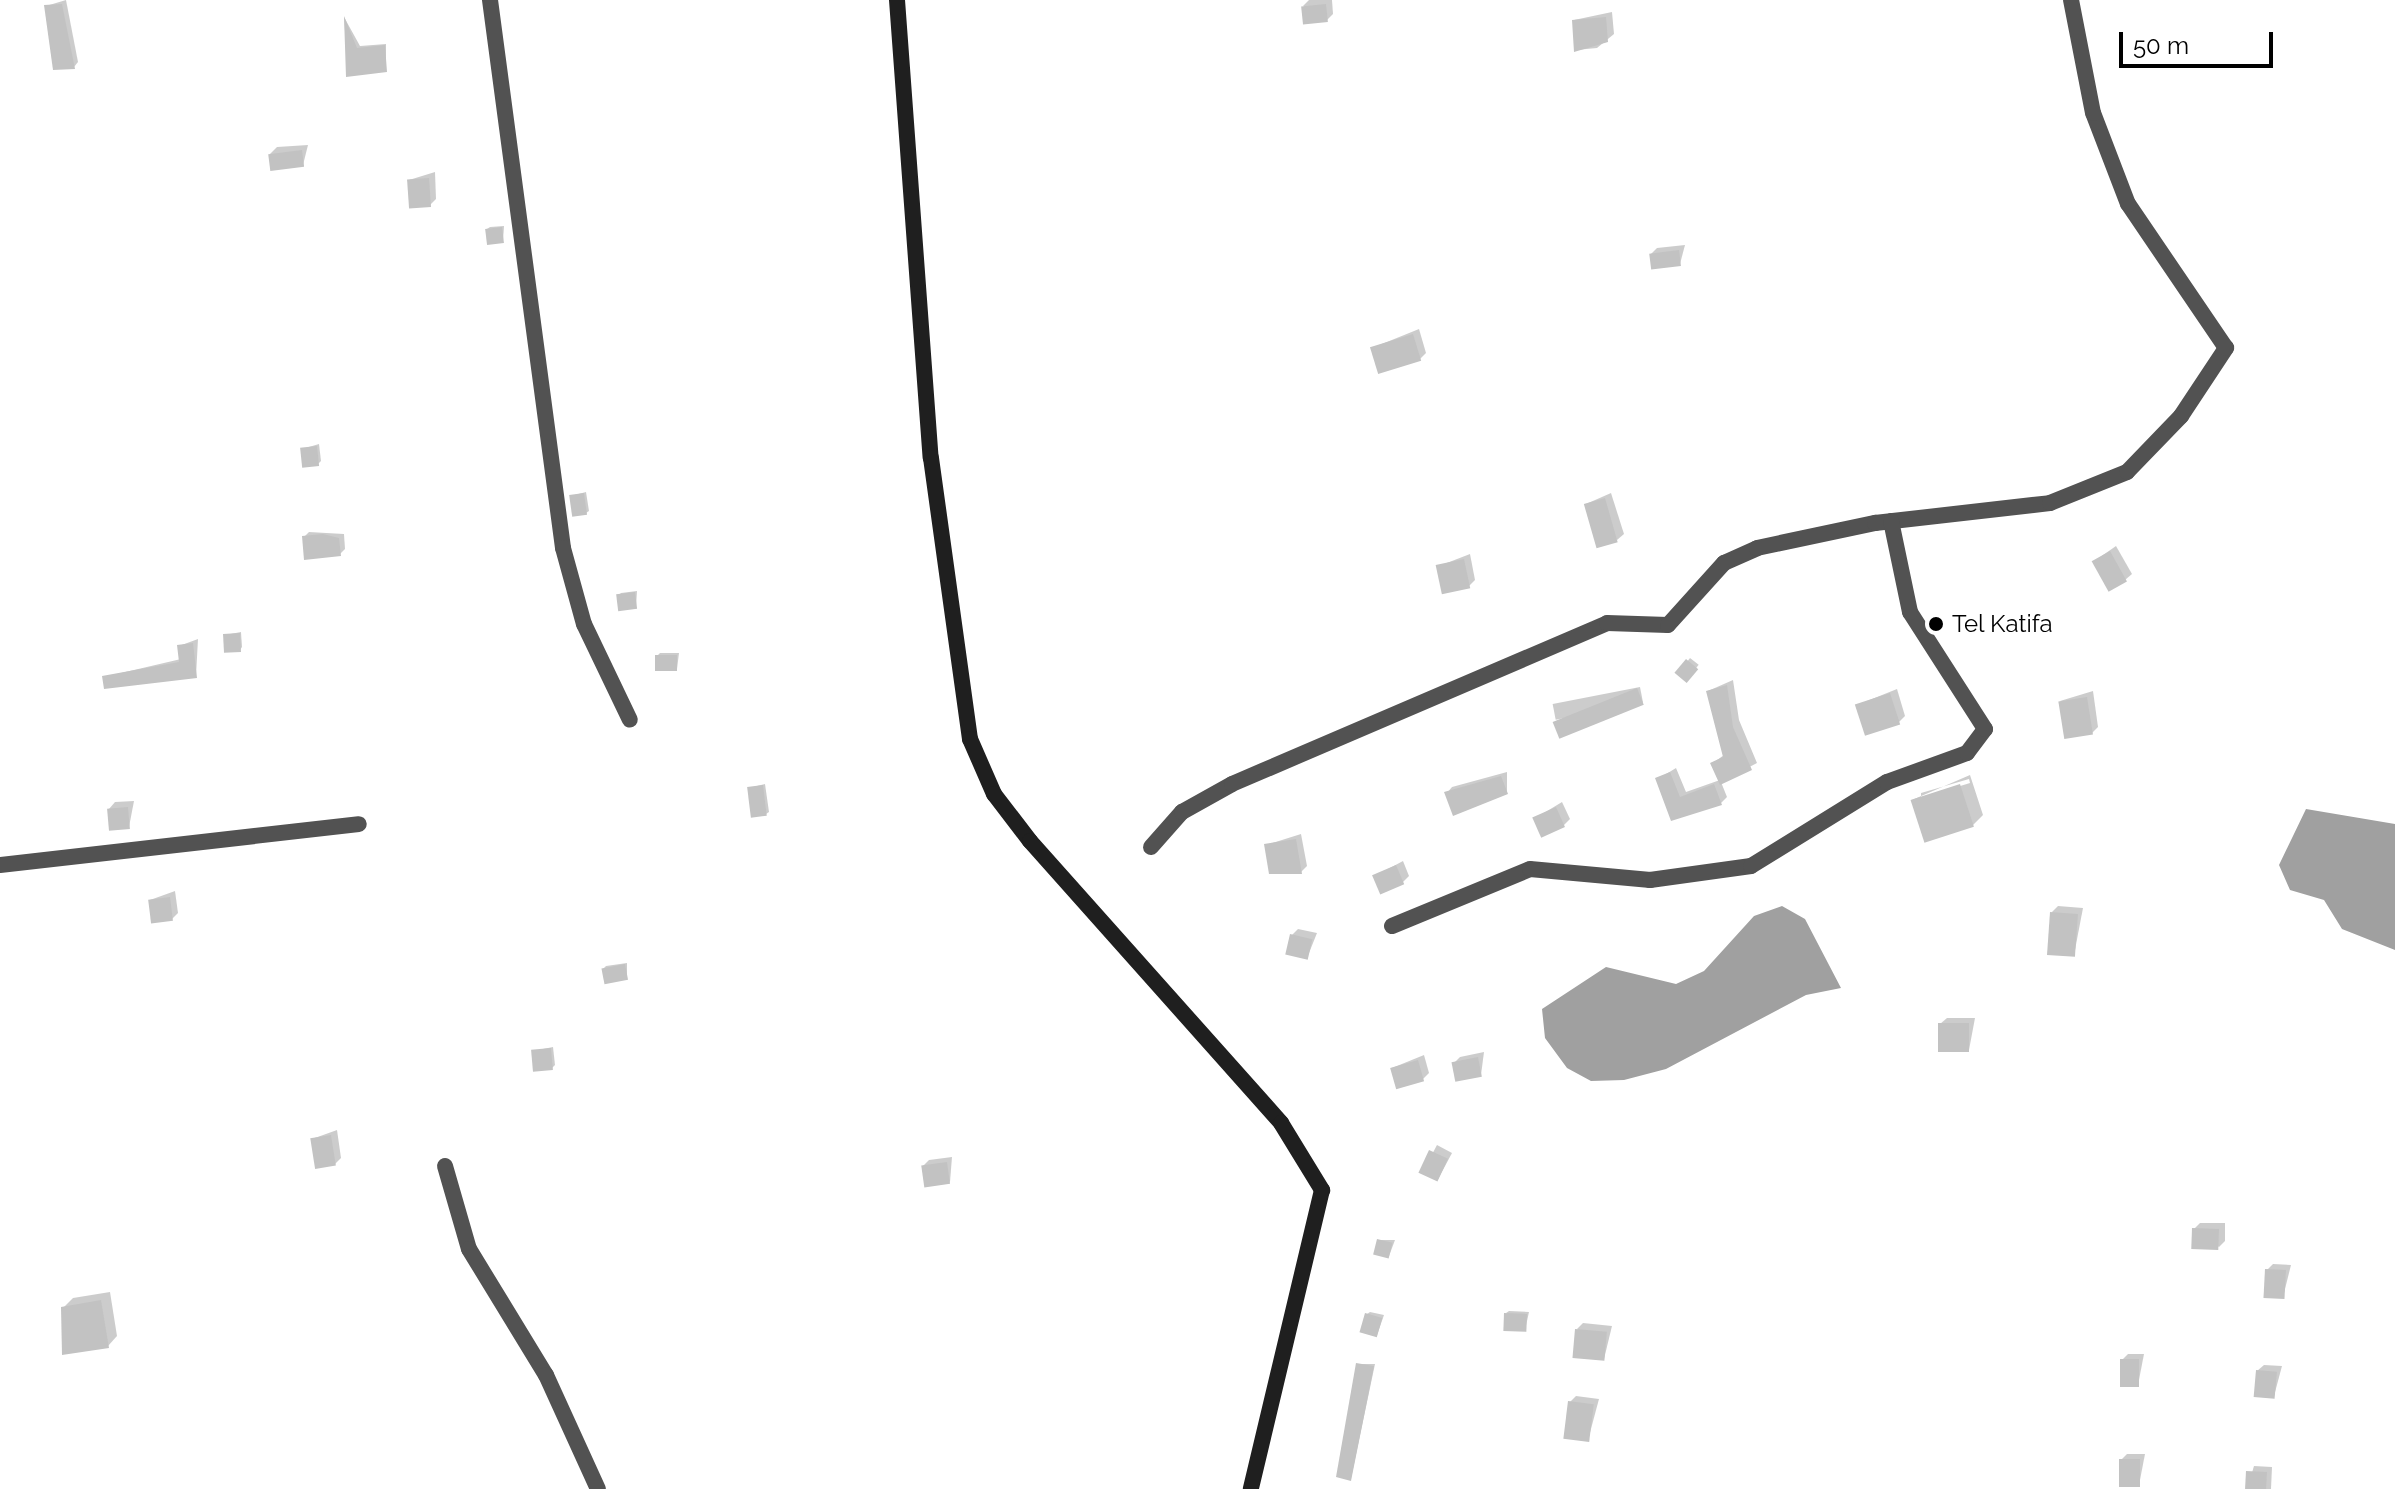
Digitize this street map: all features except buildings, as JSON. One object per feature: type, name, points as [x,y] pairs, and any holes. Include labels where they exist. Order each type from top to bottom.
[{"type":"street","points":[[490,0],[563,548],[584,624],[630,720]]},
{"type":"street","points":[[897,0],[931,458],[970,739],[994,794],[1030,841],[1281,1123],[1322,1190],[1251,1489]]},
{"type":"street","points":[[1151,847],[1182,812],[1232,784],[1607,623],[1668,625],[1724,563],[1757,548],[1891,521],[2050,503],[2127,472],[2181,416],[2226,348],[2128,204],[2093,113],[2071,0]]},
{"type":"street","points":[[1392,926],[1530,869],[1650,880],[1751,866],[1887,782],[1967,753],[1985,729],[1910,612],[1891,521]]},
{"type":"street","points":[[0,865],[359,824]]},
{"type":"street","points":[[445,1166],[469,1249],[546,1375],[598,1489]]},
{"type":"shaded area","points":[[2306,809],[2395,824],[2395,950],[2342,929],[2324,900],[2290,890],[2279,865]]},
{"type":"shaded area","points":[[1782,906],[1805,919],[1841,988],[1806,995],[1666,1069],[1624,1080],[1591,1081],[1567,1068],[1545,1038],[1542,1009],[1606,967],[1676,984],[1704,971],[1754,916]]},
{"type":"place","name":"Tel Katifa","points":[[1936,624]]}]
